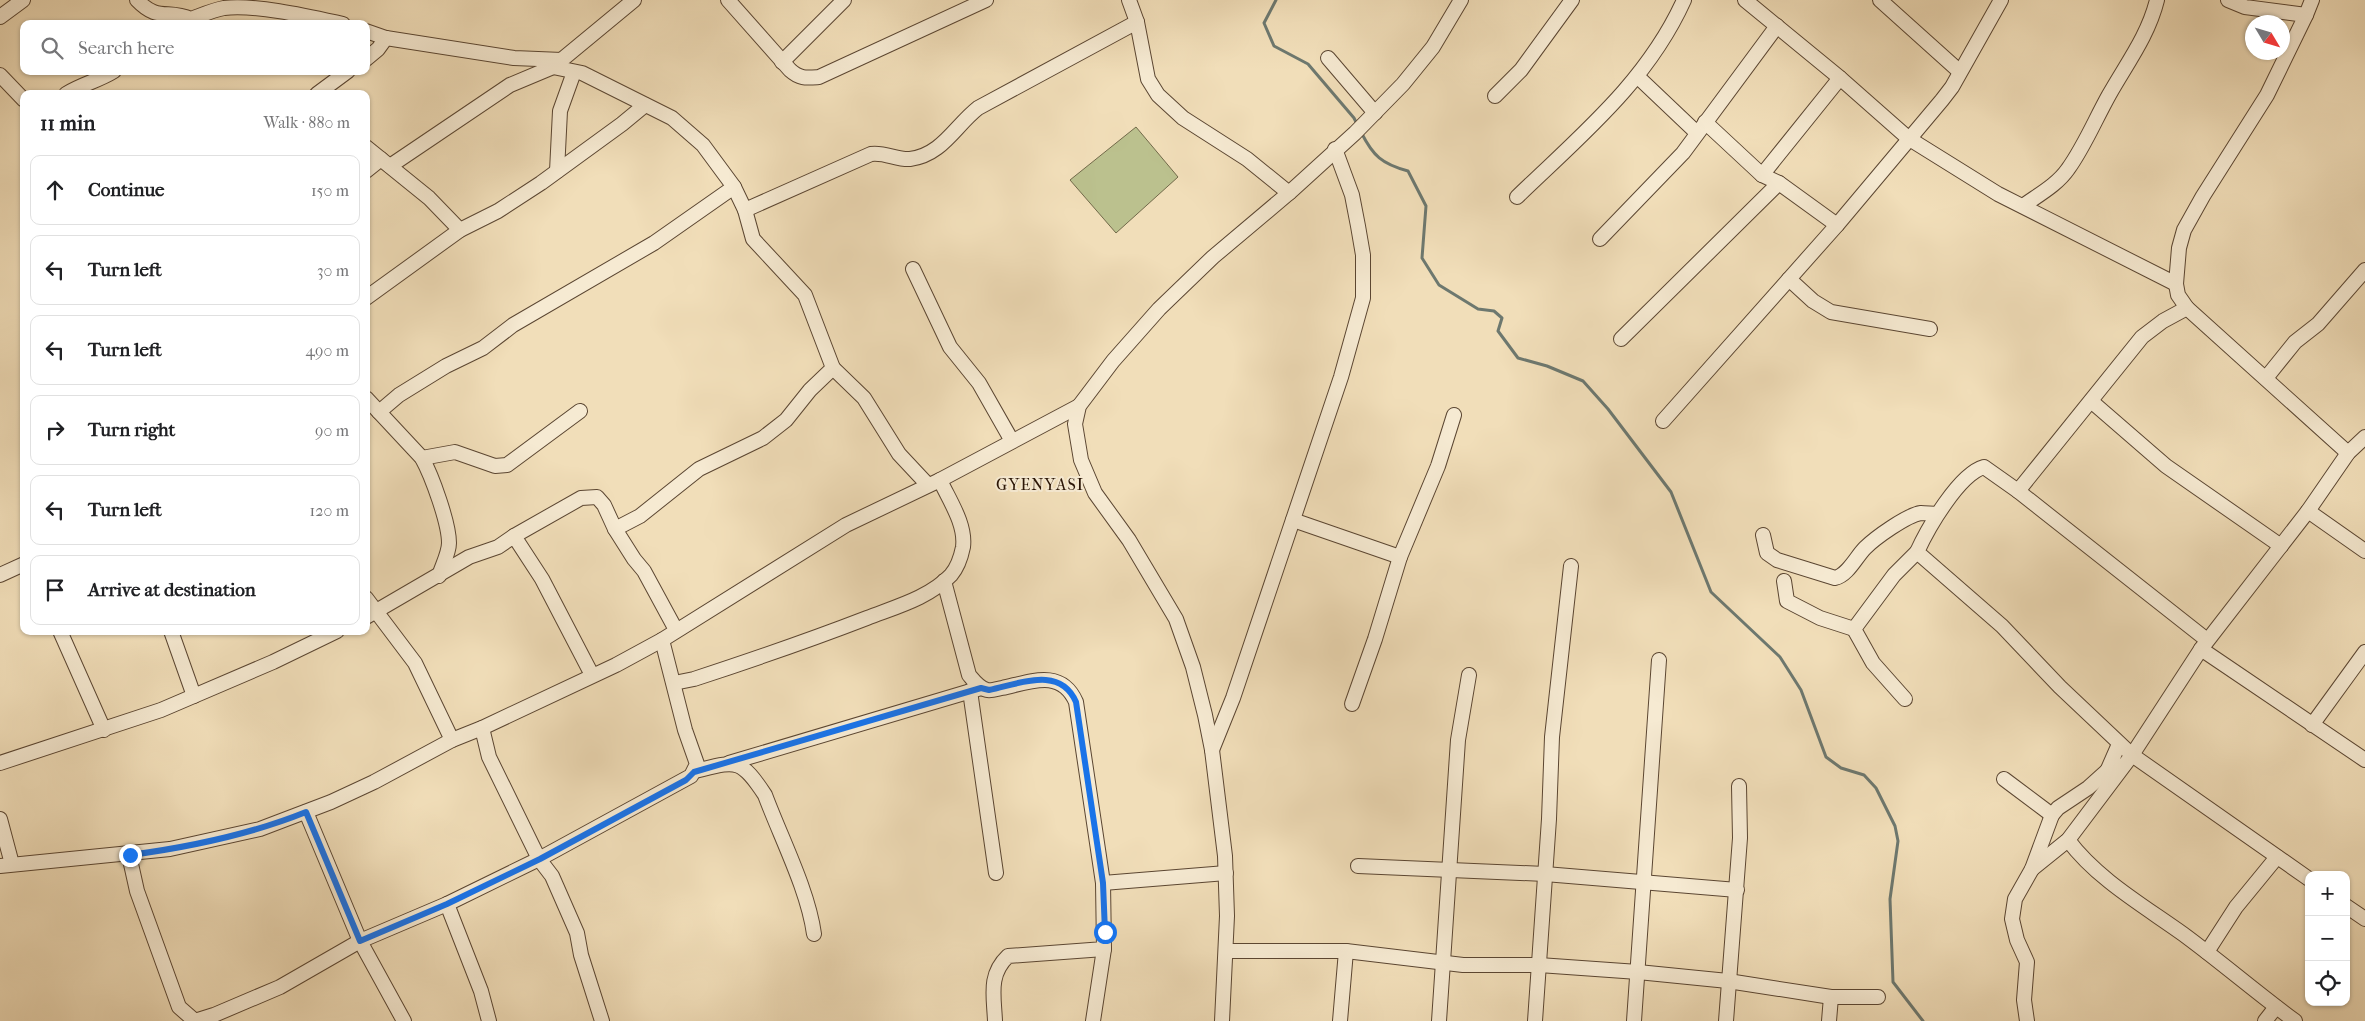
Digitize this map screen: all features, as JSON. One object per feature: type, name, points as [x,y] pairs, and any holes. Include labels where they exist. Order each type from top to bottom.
[{"type":"street","points":[[0,17],[23,0]]},
{"type":"street","points":[[137,0],[147,10],[159,15],[182,15],[187,20]]},
{"type":"street","points":[[370,169],[386,163],[510,85],[563,60],[634,0]]},
{"type":"street","points":[[728,0],[782,62],[797,76],[819,77],[986,0]]},
{"type":"street","points":[[782,62],[844,0]]},
{"type":"street","points":[[1129,0],[1137,22],[1148,79],[1158,95],[1184,118],[1247,159],[1289,193]]},
{"type":"street","points":[[0,819],[6,865],[64,858],[130,855],[222,839],[260,829],[306,812],[374,782],[452,740],[482,728],[662,640],[846,525],[934,482],[1079,406],[1126,346],[1159,309],[1214,257],[1336,150],[1404,84],[1434,47],[1461,0]]},
{"type":"street","points":[[1495,96],[1521,70],[1572,0]]},
{"type":"street","points":[[1516,197],[1598,120],[1638,76],[1659,48],[1674,23],[1684,0]]},
{"type":"street","points":[[1745,0],[1840,78],[1908,138],[1998,194],[2177,289],[2187,308],[2348,453]]},
{"type":"street","points":[[1880,0],[1959,72]]},
{"type":"street","points":[[1663,421],[1837,225],[1952,87],[2001,0]]},
{"type":"street","points":[[2023,206],[2052,185],[2067,170],[2118,78],[2139,47],[2151,22],[2157,0]]},
{"type":"street","points":[[2228,0],[2245,7],[2306,15]]},
{"type":"street","points":[[2163,320],[2177,289],[2179,248],[2184,230],[2203,196],[2267,95],[2312,0]]},
{"type":"street","points":[[191,20],[222,8],[240,7],[323,20]]},
{"type":"street","points":[[745,210],[871,154],[882,153],[908,159],[922,157],[934,151],[978,108],[1137,22]]},
{"type":"street","points":[[1600,239],[1666,173],[1777,26]]},
{"type":"street","points":[[370,32],[386,38],[514,58],[563,60],[578,73],[672,118],[690,132],[709,152],[734,187],[745,210],[753,239],[805,294],[833,368],[864,398],[900,454],[934,482],[961,526],[964,536],[963,548],[958,564],[952,574],[924,595],[856,622],[704,676],[674,683]]},
{"type":"street","points":[[370,56],[386,38]]},
{"type":"street","points":[[1328,58],[1365,123]]},
{"type":"street","points":[[563,60],[578,73]]},
{"type":"street","points":[[557,171],[560,111],[578,73]]},
{"type":"street","points":[[0,75],[20,96]]},
{"type":"street","points":[[72,90],[85,82],[99,80],[107,75]]},
{"type":"street","points":[[322,90],[343,75]]},
{"type":"street","points":[[1638,76],[1762,175],[1779,183],[1837,225]]},
{"type":"street","points":[[1762,175],[1840,78]]},
{"type":"street","points":[[370,295],[460,230],[498,211],[557,171],[622,124],[645,104]]},
{"type":"street","points":[[370,150],[443,210],[460,230]]},
{"type":"street","points":[[1212,750],[1233,698],[1341,378],[1363,298],[1363,255],[1358,226],[1352,195],[1336,150]]},
{"type":"street","points":[[1621,339],[1779,183]]},
{"type":"street","points":[[379,412],[399,395],[446,366],[483,348],[513,326],[640,251],[734,187]]},
{"type":"street","points":[[913,269],[950,347],[979,383],[1012,441]]},
{"type":"street","points":[[2266,378],[2295,342],[2318,324],[2365,270]]},
{"type":"street","points":[[1789,279],[1813,301],[1831,312],[1930,329]]},
{"type":"street","points":[[2018,491],[2142,337],[2163,320],[2187,308]]},
{"type":"street","points":[[615,529],[640,516],[699,469],[763,438],[786,420],[810,390],[833,368]]},
{"type":"street","points":[[2091,400],[2166,466],[2281,546]]},
{"type":"street","points":[[370,402],[422,458],[440,502],[450,544],[439,576]]},
{"type":"street","points":[[1079,406],[1075,424],[1081,460],[1095,493],[1129,540],[1176,619],[1193,667],[1212,750],[1226,873],[1226,951],[1222,1021]]},
{"type":"street","points":[[422,458],[455,452],[495,466],[507,465],[580,411]]},
{"type":"street","points":[[1352,704],[1375,639],[1400,557],[1428,491],[1454,415]]},
{"type":"street","points":[[2032,869],[2068,840],[2128,760],[2204,644],[2308,511],[2348,453],[2365,437]]},
{"type":"street","points":[[1854,629],[1894,575],[1917,552],[1937,514],[1971,472],[1984,467],[2018,491],[2204,644],[2312,725],[2365,760]]},
{"type":"street","points":[[452,740],[415,664],[372,614],[469,557],[498,548],[514,536],[582,498],[597,497],[604,505],[615,529],[644,571],[676,630]]},
{"type":"street","points":[[2308,511],[2365,551]]},
{"type":"street","points":[[1763,535],[1767,553],[1777,560],[1835,578],[1842,575],[1865,548],[1877,538],[1920,513],[1937,514]]},
{"type":"street","points":[[1293,520],[1400,557]]},
{"type":"street","points":[[514,536],[542,579],[592,675]]},
{"type":"street","points":[[450,544],[469,557]]},
{"type":"street","points":[[1917,552],[2002,626],[2060,687],[2119,744],[2128,760],[2305,876]]},
{"type":"street","points":[[0,575],[20,566]]},
{"type":"street","points":[[1536,1021],[1554,705],[1571,566]]},
{"type":"street","points":[[944,581],[969,675],[976,689],[996,873]]},
{"type":"street","points":[[1784,581],[1787,601],[1796,607],[1854,629],[1873,663],[1905,699]]},
{"type":"street","points":[[62,635],[104,730]]},
{"type":"street","points":[[172,635],[194,696]]},
{"type":"street","points":[[0,763],[162,710],[273,662],[329,635]]},
{"type":"street","points":[[130,855],[138,891],[179,1007],[195,1021],[214,1015],[280,987],[360,941],[447,904],[540,859],[686,780],[694,772],[697,764],[685,730],[662,640]]},
{"type":"street","points":[[2312,725],[2365,652]]},
{"type":"street","points":[[1634,1021],[1642,882],[1659,660]]},
{"type":"street","points":[[1440,1021],[1458,740],[1469,674]]},
{"type":"street","points":[[694,772],[976,689],[989,690],[1043,679],[1058,682],[1071,692],[1076,702],[1103,883],[1104,949],[1093,1021]]},
{"type":"street","points":[[482,728],[489,758],[540,859],[552,876],[577,933],[580,955],[602,1021]]},
{"type":"street","points":[[2104,791],[2104,779],[2119,744]]},
{"type":"street","points":[[2027,1021],[2024,1000],[2027,962],[2017,940],[2012,919],[2015,899],[2032,869],[2052,815],[2058,808],[2088,788],[2108,770],[2128,760]]},
{"type":"street","points":[[729,763],[742,767],[765,795],[812,917],[814,934]]},
{"type":"street","points":[[2004,779],[2052,815]]},
{"type":"street","points":[[1726,1021],[1728,980],[1738,890],[1739,786]]},
{"type":"street","points":[[306,812],[360,941],[404,1021]]},
{"type":"street","points":[[2068,840],[2077,852],[2100,874],[2206,952],[2295,1021]]},
{"type":"street","points":[[2206,952],[2236,907],[2278,857]]},
{"type":"street","points":[[1358,866],[1545,874],[1738,890]]},
{"type":"street","points":[[1103,883],[1226,873]]},
{"type":"street","points":[[447,904],[481,991],[489,1021]]},
{"type":"street","points":[[2350,909],[2365,919]]},
{"type":"street","points":[[995,1021],[994,983],[996,969],[1008,956],[1104,949]]},
{"type":"street","points":[[1226,951],[1346,951],[1462,965],[1539,965],[1728,980],[1831,997],[1878,996]]},
{"type":"street","points":[[1340,1021],[1346,951]]},
{"type":"street","points":[[1830,1021],[1831,997]]},
{"type":"street","points":[[2265,1021],[2276,1007]]},
{"type":"green space","points":[[1136,127],[1178,177],[1116,233],[1070,180]]},
{"type":"waterway","points":[[1276,0],[1264,23],[1274,46],[1308,64],[1357,124]]},
{"type":"waterway","points":[[1361,132],[1379,158],[1408,171],[1426,206],[1422,258],[1439,285],[1478,309],[1494,311],[1502,318],[1498,331],[1518,358],[1547,366],[1583,381],[1608,409],[1671,492],[1711,592],[1780,657],[1801,690],[1826,757],[1841,768],[1864,775],[1876,788],[1895,826],[1898,841],[1890,899],[1893,982],[1923,1021]]},
{"type":"district","name":"GYENYASI","points":[[1040,484]]},
{"type":"route","points":[[130,855],[170,850],[222,839],[260,829],[306,812],[360,941],[447,904],[540,859],[686,780],[694,772],[981,688],[989,690],[1043,679],[1058,682],[1067,687],[1076,702],[1103,883],[1105,932]]}]
